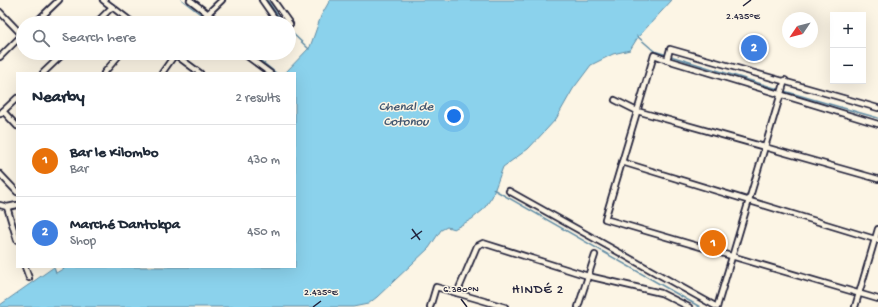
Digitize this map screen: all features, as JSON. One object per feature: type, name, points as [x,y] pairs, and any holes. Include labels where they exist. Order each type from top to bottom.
[{"type":"street","points":[[42,16],[59,0]]},
{"type":"street","points":[[103,0],[124,16]]},
{"type":"street","points":[[190,0],[211,16]]},
{"type":"street","points":[[208,14],[222,0]]},
{"type":"street","points":[[262,0],[273,16]]},
{"type":"street","points":[[273,0],[284,16]]},
{"type":"street","points":[[103,16],[112,7]]},
{"type":"street","points":[[0,12],[16,28]]},
{"type":"street","points":[[0,57],[16,42]]},
{"type":"street","points":[[667,60],[670,48],[878,108]]},
{"type":"street","points":[[878,124],[654,55],[605,219],[878,299]]},
{"type":"street","points":[[44,72],[57,60]]},
{"type":"street","points":[[105,72],[115,60]]},
{"type":"street","points":[[163,72],[171,60]]},
{"type":"street","points":[[183,60],[199,72]]},
{"type":"street","points":[[252,60],[269,72]]},
{"type":"street","points":[[509,191],[717,307],[785,80]]},
{"type":"street","points":[[16,99],[1,112],[16,125]]},
{"type":"street","points":[[615,100],[637,111],[878,179]]},
{"type":"street","points":[[622,162],[876,240]]},
{"type":"street","points":[[0,174],[16,191]]},
{"type":"street","points":[[0,205],[7,208],[16,205]]},
{"type":"street","points":[[7,208],[16,237]]},
{"type":"street","points":[[855,307],[878,229]]},
{"type":"street","points":[[457,293],[477,246],[483,242],[588,276],[661,293],[689,307]]},
{"type":"street","points":[[578,307],[594,255]]},
{"type":"street","points":[[25,268],[29,278]]},
{"type":"street","points":[[430,307],[436,287],[505,307]]},
{"type":"water","name":"Chenal de Cotonou","points":[[330,0],[672,0],[638,37],[630,50],[613,54],[591,65],[573,89],[556,119],[528,149],[503,167],[492,197],[483,210],[472,219],[454,229],[447,227],[441,230],[429,248],[368,304],[353,307],[0,307],[0,305],[53,268],[54,268],[56,273],[64,268],[296,268],[296,72],[286,72],[310,47],[321,16]]},
{"type":"waterway","points":[[182,0],[203,16]]},
{"type":"waterway","points":[[267,0],[278,16]]},
{"type":"waterway","points":[[637,36],[654,51],[778,89]]},
{"type":"waterway","points":[[296,37],[309,49]]},
{"type":"waterway","points":[[260,60],[275,72]]},
{"type":"waterway","points":[[784,91],[878,118]]},
{"type":"waterway","points":[[493,189],[700,307]]},
{"type":"place","name":"Marché Dantokpa","points":[[754,48]]},
{"type":"place","name":"Bar le Kilombo","points":[[713,243]]},
{"type":"district","name":"HINDÉ 2","points":[[538,288]]}]
